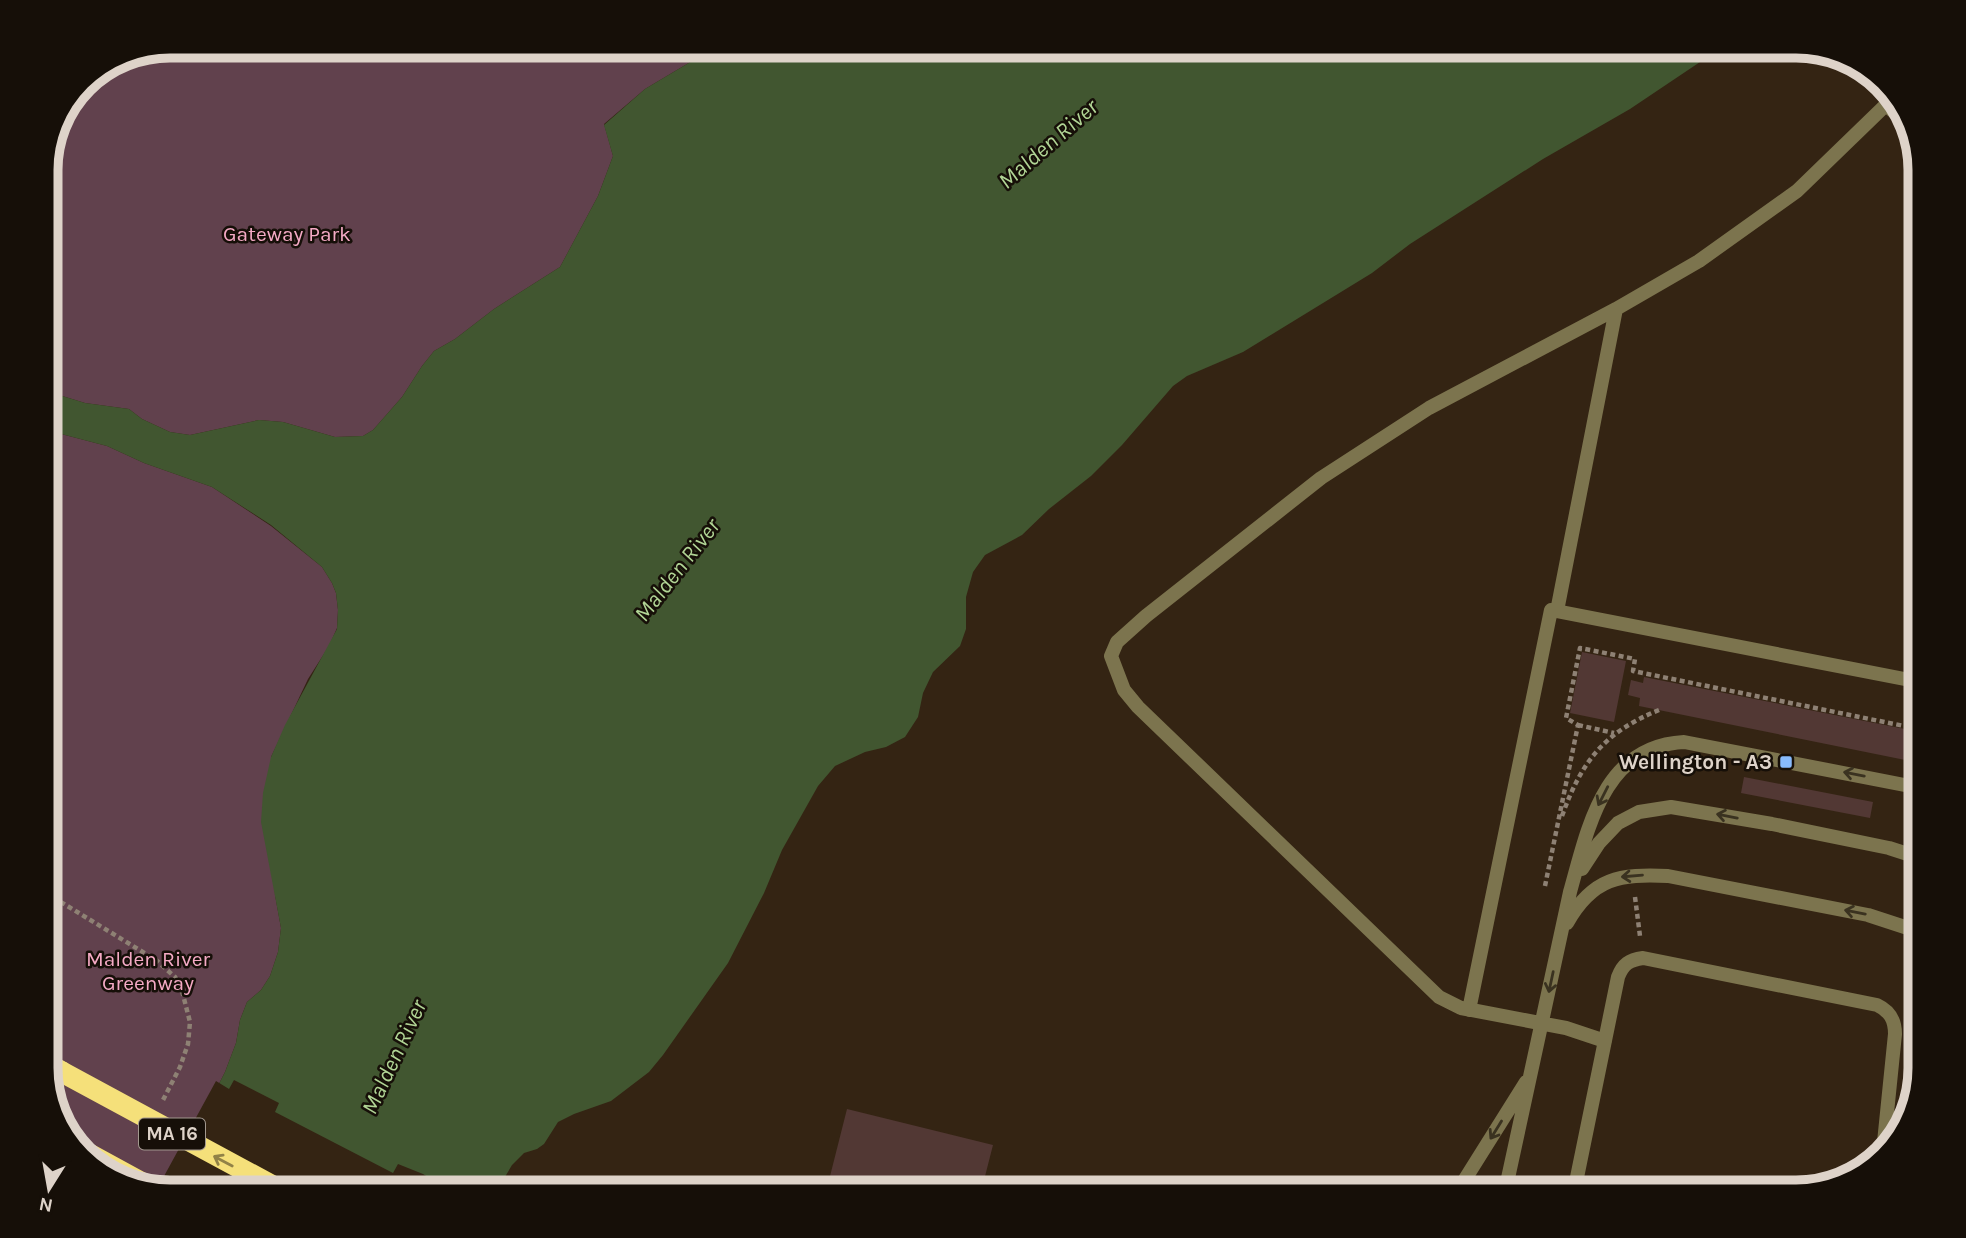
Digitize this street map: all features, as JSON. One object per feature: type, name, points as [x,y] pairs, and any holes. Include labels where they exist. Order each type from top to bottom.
[{"type":"highway","name":"MA 16","points":[[58,1070],[262,1180]]},
{"type":"lane","points":[[1605,1041],[1566,1028],[1469,1010],[1439,997],[1138,707],[1124,690],[1111,656],[1117,642],[1146,616],[1321,478],[1429,408],[1616,309],[1699,261],[1797,191],[1886,105]]},
{"type":"lane","points":[[1557,611],[1616,309]]},
{"type":"lane","points":[[1469,1010],[1551,610],[1908,680]]},
{"type":"lane","points":[[1508,1180],[1570,892],[1587,832],[1608,786],[1627,762],[1662,744],[1684,742],[1908,786]]},
{"type":"lane","points":[[1570,892],[1590,856],[1608,832],[1628,817],[1661,808],[1682,808],[1772,824],[1908,854]]},
{"type":"lane","points":[[1561,936],[1572,913],[1591,892],[1613,879],[1639,875],[1668,876],[1844,910],[1908,927]]},
{"type":"lane","points":[[1576,1180],[1620,971],[1629,961],[1643,958],[1877,1004],[1884,1008],[1893,1020],[1895,1034],[1885,1136]]},
{"type":"lane","points":[[1464,1180],[1532,1072]]},
{"type":"path","points":[[1578,725],[1614,733]]},
{"type":"path","points":[[1635,897],[1643,958]]},
{"type":"path","points":[[58,900],[156,960],[175,977],[181,987],[190,1022],[187,1044],[180,1068],[160,1104]]},
{"type":"green space","name":"Gateway Park","points":[[170,58],[695,58],[645,89],[604,124],[613,156],[598,196],[560,267],[434,351],[402,397],[373,430],[363,436],[335,437],[283,422],[259,420],[190,435],[170,432],[142,419],[129,409],[85,403],[58,395],[58,163],[69,120],[96,86],[114,73],[134,64]]},
{"type":"green space","name":"Malden River Greenway","points":[[58,433],[107,446],[144,463],[212,487],[271,526],[322,567],[336,593],[337,628],[308,679],[271,757],[275,895],[281,928],[278,952],[270,976],[261,990],[247,1002],[225,1072],[167,1180],[141,1176],[114,1165],[91,1147],[69,1118],[60,1090]]},
{"type":"water","name":"Malden River","points":[[695,58],[1705,58],[1630,109],[1543,159],[1410,244],[1372,273],[1243,352],[1187,376],[1173,386],[1091,476],[1049,509],[1022,535],[985,555],[973,572],[966,597],[966,629],[960,646],[933,672],[923,693],[918,717],[905,737],[835,766],[818,786],[782,850],[764,893],[728,963],[663,1055],[649,1072],[611,1101],[558,1122],[544,1144],[524,1153],[512,1165],[503,1180],[167,1180],[225,1072],[247,1002],[261,990],[270,976],[278,952],[281,928],[261,822],[263,793],[271,757],[285,725],[337,629],[336,593],[322,567],[271,525],[212,487],[144,463],[107,446],[58,433],[58,395],[85,403],[129,409],[142,419],[170,432],[190,435],[259,420],[283,422],[335,437],[363,436],[373,430],[402,397],[434,351],[560,267],[598,196],[613,156],[604,125],[645,89]]},
{"type":"pier","points":[[234,1080],[279,1103],[275,1112],[393,1173],[398,1164],[433,1180],[162,1179],[216,1081],[229,1089]]},
{"type":"building","points":[[1582,652],[1626,661],[1614,722],[1570,713]]},
{"type":"building","points":[[1644,677],[1908,730],[1908,761],[1639,706],[1640,698],[1628,695],[1631,680],[1643,683]]},
{"type":"building","points":[[1744,777],[1873,802],[1870,818],[1741,793]]},
{"type":"building","points":[[847,1109],[993,1145],[984,1180],[829,1180]]},
{"type":"place","name":"Wellington - A3","points":[[1786,762]]}]
